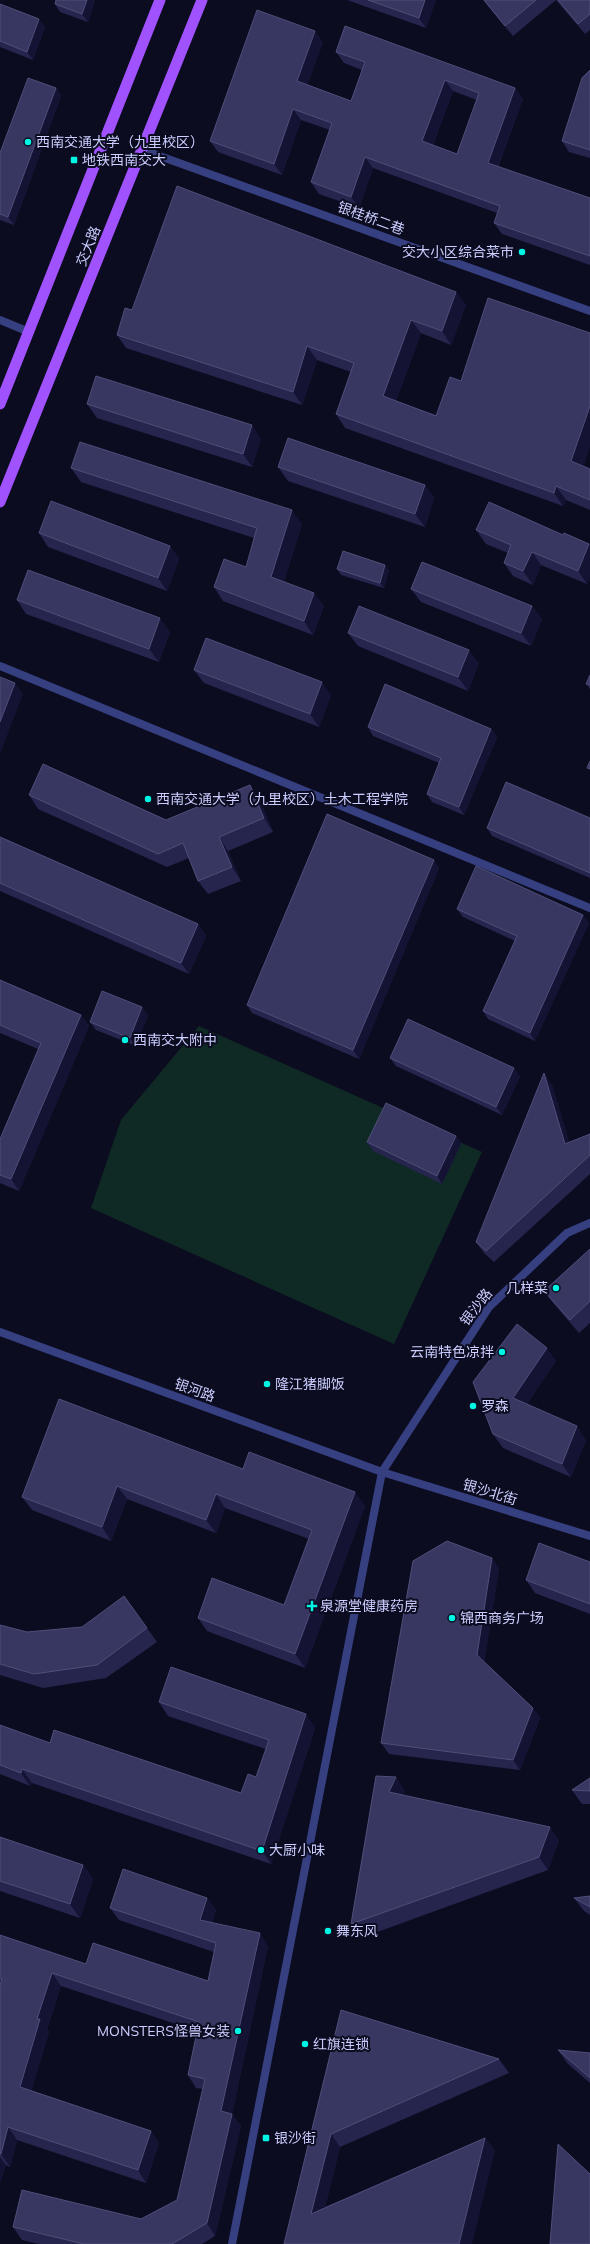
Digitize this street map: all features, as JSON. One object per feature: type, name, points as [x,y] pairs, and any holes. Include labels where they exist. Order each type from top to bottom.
[{"type":"main road","name":"交大路","points":[[0,404],[160,0]]},
{"type":"main road","name":"交大路","points":[[0,502],[202,0]]},
{"type":"street","name":"银桂桥二巷","points":[[142,150],[590,311]]},
{"type":"street","points":[[0,320],[29,332]]},
{"type":"street","points":[[0,666],[590,908]]},
{"type":"street","name":"银沙路","points":[[382,1472],[489,1307],[567,1233],[590,1223]]},
{"type":"street","name":"银河路","points":[[0,1332],[382,1472]]},
{"type":"street","points":[[232,2244],[382,1472]]},
{"type":"street","name":"银沙北街","points":[[382,1472],[590,1536]]},
{"type":"green space","name":"西南交大附中","points":[[199,1026],[482,1152],[394,1344],[91,1208],[121,1120]]},
{"type":"building","points":[[56,0],[87,0],[82,14],[55,4]]},
{"type":"building","points":[[368,0],[425,0],[419,18]]},
{"type":"building","points":[[484,0],[536,0],[505,26]]},
{"type":"building","points":[[558,0],[590,0],[590,14],[578,24]]},
{"type":"building","points":[[0,4],[39,19],[27,52],[0,41]]},
{"type":"building","points":[[257,10],[315,31],[297,81],[351,101],[365,62],[336,52],[345,26],[515,88],[488,163],[590,198],[590,256],[494,223],[500,206],[365,157],[351,197],[311,182],[332,123],[293,109],[274,164],[210,141]],"holes":[[[445,80],[479,93],[457,154],[422,141]]]},
{"type":"building","points":[[590,70],[590,150],[562,141],[582,78]]},
{"type":"building","points":[[28,78],[56,88],[8,217],[0,214],[0,153]]},
{"type":"building","points":[[177,186],[456,292],[442,331],[411,320],[383,396],[436,416],[450,377],[461,381],[488,298],[590,333],[590,406],[571,461],[590,469],[590,500],[556,486],[554,493],[336,414],[354,363],[307,346],[293,392],[117,335],[125,308],[132,310]]},
{"type":"building","points":[[96,376],[252,425],[243,454],[87,404]]},
{"type":"building","points":[[288,438],[425,485],[415,514],[278,467]]},
{"type":"building","points":[[80,442],[292,510],[271,577],[314,593],[304,621],[214,587],[224,559],[246,567],[257,528],[71,468]]},
{"type":"building","points":[[51,501],[170,546],[158,578],[39,533]]},
{"type":"building","points":[[489,502],[563,535],[564,533],[589,544],[578,571],[532,552],[523,571],[504,563],[511,545],[476,530]]},
{"type":"building","points":[[343,551],[385,565],[380,583],[337,569]]},
{"type":"building","points":[[422,562],[532,606],[521,633],[411,589]]},
{"type":"building","points":[[28,570],[160,618],[149,649],[17,600]]},
{"type":"building","points":[[359,606],[469,650],[458,677],[348,633]]},
{"type":"building","points":[[206,638],[322,682],[310,714],[194,670]]},
{"type":"building","points":[[590,675],[590,685],[586,684]]},
{"type":"building","points":[[0,677],[15,683],[0,722]]},
{"type":"building","points":[[385,684],[491,729],[459,807],[427,794],[441,758],[368,727]]},
{"type":"building","points":[[590,761],[590,769],[587,768]]},
{"type":"building","points":[[43,764],[166,820],[250,785],[264,818],[219,837],[232,867],[198,881],[183,843],[158,854],[29,795]]},
{"type":"building","points":[[506,782],[590,818],[590,873],[487,828]]},
{"type":"building","points":[[327,814],[434,860],[353,1050],[247,1005]]},
{"type":"building","points":[[0,837],[198,924],[181,963],[0,883]]},
{"type":"building","points":[[476,866],[583,915],[530,1033],[483,1011],[517,936],[457,909]]},
{"type":"building","points":[[0,980],[81,1015],[11,1179],[0,1175],[0,1139],[41,1043],[0,1025]]},
{"type":"building","points":[[102,991],[142,1007],[130,1038],[90,1022]]},
{"type":"building","points":[[408,1019],[514,1068],[496,1107],[390,1058]]},
{"type":"building","points":[[544,1073],[565,1144],[590,1134],[590,1155],[486,1251],[476,1242]]},
{"type":"building","points":[[386,1103],[456,1136],[437,1176],[367,1142]]},
{"type":"building","points":[[590,1249],[590,1301],[570,1320],[544,1291]]},
{"type":"building","points":[[517,1324],[547,1348],[513,1398],[577,1426],[562,1464],[493,1434],[473,1382]]},
{"type":"building","points":[[59,1399],[243,1469],[249,1452],[355,1492],[295,1654],[198,1618],[212,1578],[284,1605],[312,1530],[216,1494],[206,1520],[117,1486],[102,1527],[22,1497]]},
{"type":"building","name":"锦西商务广场","points":[[447,1541],[492,1558],[477,1655],[533,1708],[513,1760],[381,1743],[413,1561]]},
{"type":"building","points":[[539,1543],[590,1562],[590,1604],[526,1580]]},
{"type":"building","points":[[124,1596],[147,1628],[97,1665],[34,1674],[0,1664],[0,1625],[27,1632],[82,1627]]},
{"type":"building","points":[[171,1667],[306,1714],[262,1851],[22,1769],[21,1773],[0,1765],[0,1725],[50,1743],[54,1730],[241,1793],[248,1774],[256,1777],[269,1740],[159,1702]]},
{"type":"building","points":[[376,1776],[396,1777],[389,1792],[550,1827],[539,1857],[351,1924]]},
{"type":"building","points":[[590,1778],[590,1791],[572,1790]]},
{"type":"building","points":[[0,1837],[83,1865],[70,1904],[0,1881]]},
{"type":"building","points":[[123,1869],[207,1898],[200,1920],[260,1933],[221,2111],[232,2114],[207,2223],[172,2244],[84,2244],[13,2227],[22,2190],[141,2219],[177,2200],[205,2079],[188,2075],[199,2022],[52,1973],[37,2019],[40,2019],[20,2087],[151,2131],[138,2170],[8,2127],[0,2154],[0,1986],[2,1979],[0,1978],[0,1935],[86,1964],[93,1943],[208,1981],[216,1943],[110,1908]]},
{"type":"building","points":[[590,1896],[590,1907],[574,1898]]},
{"type":"building","points":[[341,2010],[499,2059],[331,2134],[311,2214],[485,2138],[459,2244],[284,2244]]},
{"type":"building","points":[[558,2050],[590,2053],[590,2078]]},
{"type":"building","points":[[558,2144],[590,2174],[590,2244],[550,2244]]},
{"type":"place","name":"西南交通大学（九里校区）","points":[[28,142]]},
{"type":"place","name":"地铁西南交大","points":[[74,160]]},
{"type":"place","name":"交大小区综合菜市","points":[[522,252]]},
{"type":"place","name":"西南交通大学（九里校区）土木工程学院","points":[[148,799]]},
{"type":"place","name":"西南交大附中","points":[[125,1040]]},
{"type":"place","name":"几样菜","points":[[556,1288]]},
{"type":"place","name":"云南特色凉拌","points":[[502,1352]]},
{"type":"place","name":"隆江猪脚饭","points":[[267,1384]]},
{"type":"place","name":"罗森","points":[[473,1406]]},
{"type":"place","name":"泉源堂健康药房","points":[[312,1606]]},
{"type":"place","name":"锦西商务广场","points":[[452,1618]]},
{"type":"place","name":"大厨小味","points":[[261,1850]]},
{"type":"place","name":"舞东风","points":[[328,1931]]},
{"type":"place","name":"MONSTERS怪兽女装","points":[[238,2031]]},
{"type":"place","name":"红旗连锁","points":[[305,2044]]},
{"type":"place","name":"银沙街","points":[[266,2138]]}]
